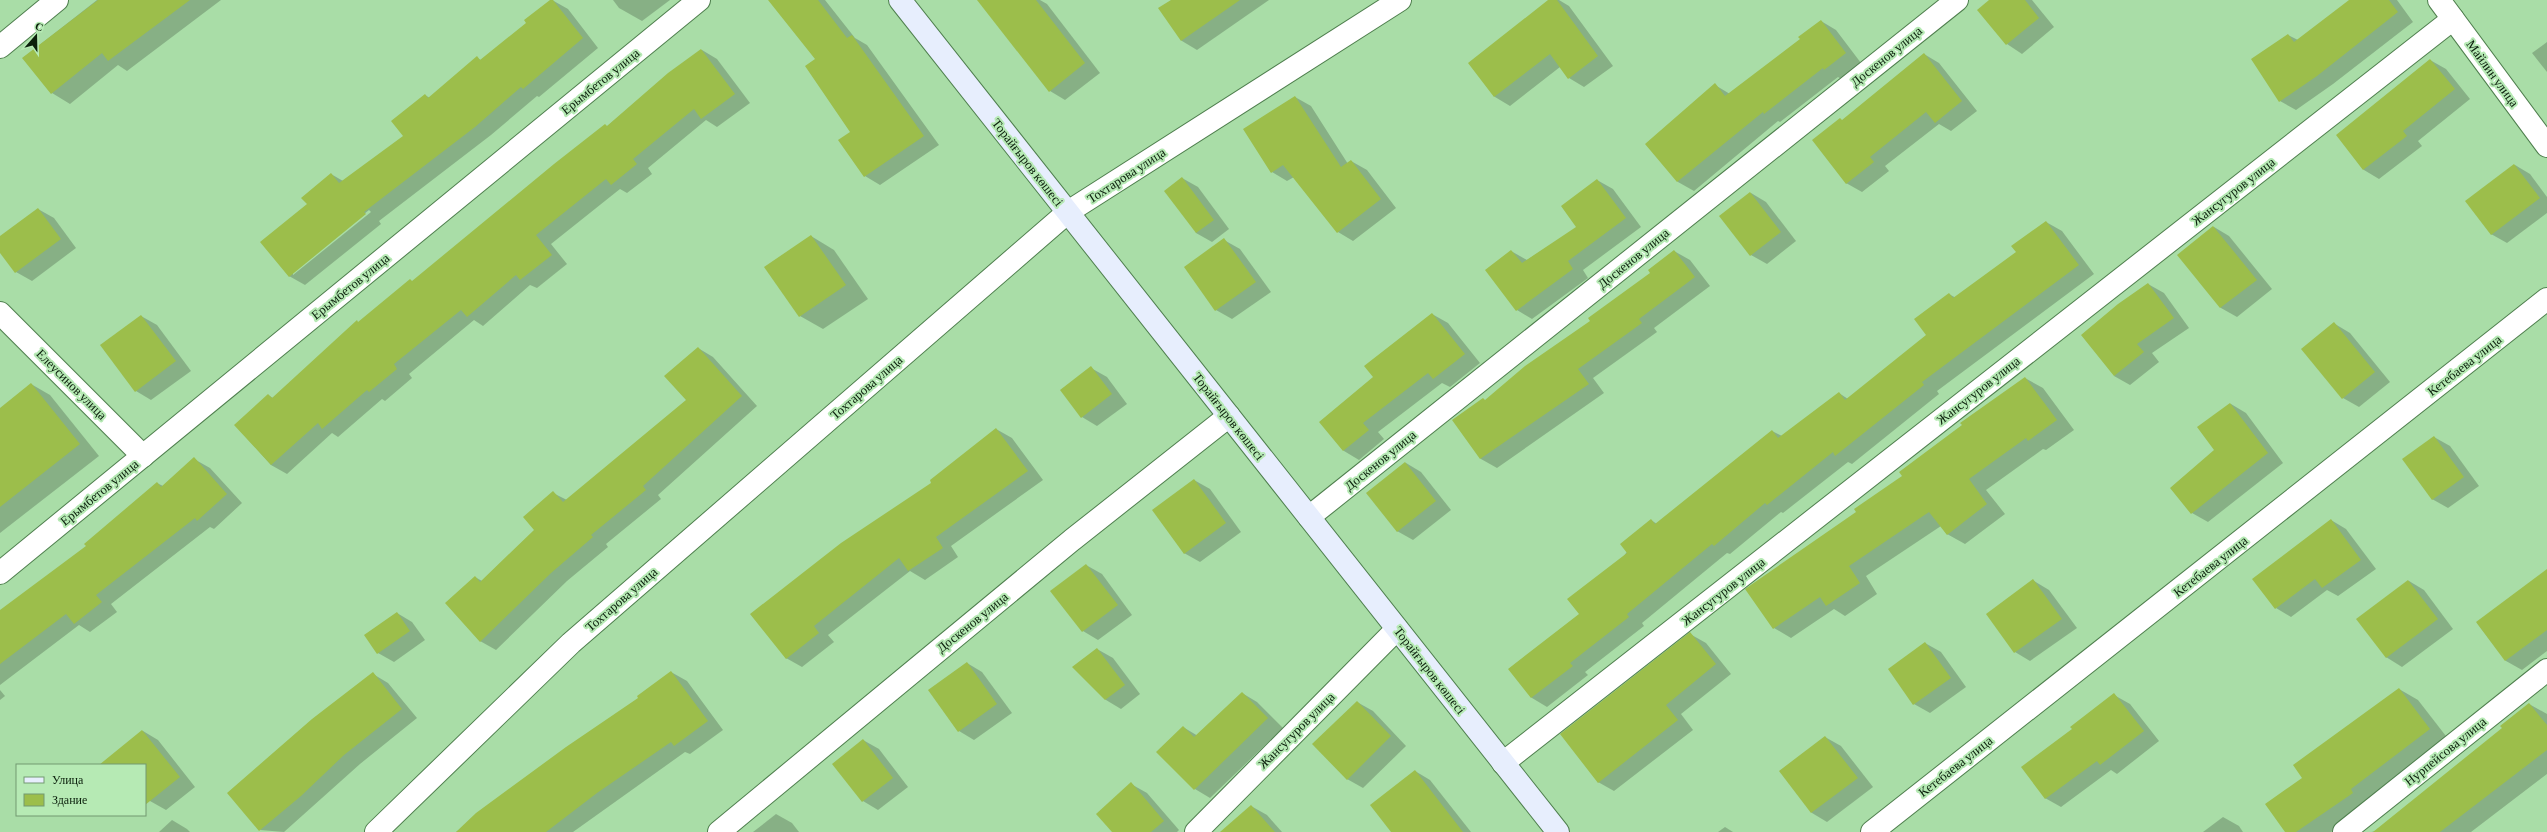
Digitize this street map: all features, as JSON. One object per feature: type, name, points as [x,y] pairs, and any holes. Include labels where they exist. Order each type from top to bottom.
[{"type":"street","points":[[0,47],[57,0]]},
{"type":"street","name":"Ерымбетов улица","points":[[0,573],[699,0]]},
{"type":"street","name":"Торайғыров көшесі","points":[[900,0],[1558,832]]},
{"type":"street","name":"Тохтарова улица","points":[[376,832],[571,643],[1068,212],[1400,0]]},
{"type":"street","name":"Доскенов улица","points":[[1309,517],[1957,0]]},
{"type":"street","name":"Майлин улица","points":[[2440,0],[2547,146]]},
{"type":"street","name":"Жансугуров улица","points":[[1503,763],[2454,19]]},
{"type":"street","name":"Кетебаева улица","points":[[1872,832],[2547,299]]},
{"type":"street","name":"Елеусинов улица","points":[[0,313],[143,456]]},
{"type":"street","name":"Доскенов улица","points":[[719,832],[1072,540],[1229,416]]},
{"type":"street","name":"Жансугуров улица","points":[[1196,832],[1397,629]]},
{"type":"street","name":"Нурпейсова улица","points":[[2344,832],[2547,670]]},
{"type":"building","points":[[98,0],[190,0],[108,61],[102,53],[51,94],[22,58]]},
{"type":"building","points":[[550,0],[553,0],[583,38],[523,89],[521,87],[475,127],[364,212],[366,214],[289,277],[260,242],[307,204],[301,198],[331,173],[339,183],[403,136],[391,121],[425,94],[428,98],[477,56],[480,60],[526,23],[524,20]]},
{"type":"building","points":[[768,0],[818,0],[847,38],[852,35],[924,136],[864,177],[838,140],[850,132],[805,66],[815,59]]},
{"type":"building","points":[[977,0],[1036,0],[1085,63],[1049,92]]},
{"type":"building","points":[[1171,0],[1240,0],[1181,41],[1158,8]]},
{"type":"building","points":[[1548,0],[1557,0],[1598,56],[1568,79],[1550,54],[1494,97],[1468,63]]},
{"type":"building","points":[[1989,0],[2025,0],[2039,18],[2006,45],[1977,10]]},
{"type":"building","points":[[2349,0],[2389,0],[2398,12],[2317,76],[2279,102],[2251,59],[2288,34],[2294,42]]},
{"type":"building","points":[[1821,20],[1846,53],[1824,70],[1823,68],[1764,114],[1763,112],[1677,182],[1645,144],[1715,83],[1725,96],[1800,39],[1798,37]]},
{"type":"building","points":[[701,49],[735,94],[701,119],[694,109],[633,159],[637,164],[611,185],[606,179],[536,235],[552,255],[520,280],[516,275],[467,317],[461,310],[394,364],[397,369],[369,392],[367,390],[322,429],[318,423],[271,465],[234,425],[268,394],[272,398],[357,320],[358,322],[410,279],[412,281],[554,164],[605,124],[607,126],[668,73]]},
{"type":"building","points":[[1924,53],[1962,101],[1935,123],[1926,112],[1870,157],[1874,162],[1846,184],[1812,140],[1840,118],[1842,120]]},
{"type":"building","points":[[2430,59],[2455,89],[2403,131],[2407,136],[2363,170],[2336,135]]},
{"type":"building","points":[[1295,96],[1341,167],[1351,160],[1381,199],[1337,233],[1283,165],[1271,173],[1243,129]]},
{"type":"building","points":[[2514,164],[2540,198],[2491,235],[2465,201]]},
{"type":"building","points":[[1182,177],[1214,220],[1196,233],[1164,191]]},
{"type":"building","points":[[1597,179],[1626,218],[1568,261],[1573,269],[1516,311],[1485,270],[1511,250],[1522,263],[1576,227],[1561,206]]},
{"type":"building","points":[[1750,192],[1781,232],[1750,256],[1719,216]]},
{"type":"building","points":[[38,208],[61,239],[15,273],[0,253],[0,236]]},
{"type":"building","points":[[2046,221],[2079,265],[1922,382],[1924,385],[1835,456],[1833,452],[1767,505],[1765,503],[1714,546],[1712,544],[1627,614],[1629,617],[1570,663],[1573,666],[1531,698],[1508,669],[1579,614],[1567,599],[1627,553],[1620,544],[1651,519],[1655,524],[1772,430],[1778,438],[1839,392],[1845,400],[1926,335],[1914,319],[1949,293],[1953,298],[2016,252],[2011,246]]},
{"type":"building","points":[[2213,226],[2257,280],[2220,308],[2177,255]]},
{"type":"building","points":[[811,235],[846,285],[799,317],[764,267]]},
{"type":"building","points":[[1224,238],[1256,282],[1215,311],[1184,267]]},
{"type":"building","points":[[1674,250],[1695,277],[1639,319],[1642,323],[1578,369],[1589,384],[1480,459],[1452,420],[1483,398],[1485,400],[1525,366],[1590,321],[1588,318],[1650,273],[1648,270]]},
{"type":"building","points":[[2148,283],[2174,318],[2137,344],[2144,352],[2114,376],[2081,335],[2118,304]]},
{"type":"building","points":[[1432,313],[1465,354],[1433,379],[1428,373],[1363,423],[1369,430],[1343,451],[1319,422],[1373,377],[1364,366]]},
{"type":"building","points":[[141,315],[176,361],[135,392],[100,345]]},
{"type":"building","points":[[2334,322],[2375,372],[2342,399],[2301,349]]},
{"type":"building","points":[[698,347],[742,396],[643,486],[646,490],[591,535],[593,537],[551,573],[480,642],[445,603],[475,576],[480,582],[534,530],[523,517],[553,491],[563,502],[686,400],[664,376]]},
{"type":"building","points":[[1091,366],[1112,394],[1081,418],[1060,390]]},
{"type":"building","points":[[2025,377],[2057,420],[2028,441],[2026,438],[1969,479],[1987,504],[1947,535],[1929,512],[1849,566],[1860,583],[1826,606],[1820,597],[1773,629],[1745,589],[1856,512],[1854,509],[1902,476],[1899,472],[1962,425],[1960,423]]},
{"type":"building","points":[[31,383],[80,444],[0,507],[0,408]]},
{"type":"building","points":[[2230,403],[2268,453],[2191,514],[2170,488],[2214,450],[2197,427]]},
{"type":"building","points":[[996,428],[1028,471],[936,537],[943,548],[908,571],[899,558],[814,626],[819,633],[786,659],[750,614],[841,543],[931,483],[930,480]]},
{"type":"building","points":[[2434,436],[2464,477],[2432,500],[2402,459]]},
{"type":"building","points":[[194,457],[227,494],[197,521],[195,518],[96,595],[102,602],[74,624],[66,614],[0,664],[0,610],[86,546],[84,544],[157,482],[161,487]]},
{"type":"building","points":[[1405,462],[1436,501],[1397,532],[1366,493]]},
{"type":"building","points":[[1194,479],[1226,523],[1184,554],[1152,510]]},
{"type":"building","points":[[2331,519],[2361,560],[2322,588],[2315,579],[2275,609],[2252,579]]},
{"type":"building","points":[[1086,564],[1118,605],[1082,632],[1050,591]]},
{"type":"building","points":[[2547,569],[2547,630],[2505,661],[2476,622]]},
{"type":"building","points":[[2033,579],[2062,619],[2014,653],[1986,614]]},
{"type":"building","points":[[2408,580],[2438,619],[2386,658],[2356,619]]},
{"type":"building","points":[[397,612],[410,631],[377,654],[364,635]]},
{"type":"building","points":[[1690,632],[1716,664],[1666,705],[1678,720],[1598,783],[1560,734]]},
{"type":"building","points":[[1925,642],[1951,678],[1913,705],[1888,669]]},
{"type":"building","points":[[1097,648],[1125,685],[1105,700],[1072,667]]},
{"type":"building","points":[[967,662],[997,704],[958,732],[928,690]]},
{"type":"building","points":[[671,671],[708,721],[674,746],[671,742],[597,793],[546,832],[456,832],[476,813],[566,747],[638,698],[637,696]]},
{"type":"building","points":[[373,672],[402,709],[344,755],[301,796],[259,831],[227,793],[312,719]]},
{"type":"building","points":[[2399,688],[2430,729],[2351,789],[2353,793],[2296,832],[2285,832],[2265,804],[2302,778],[2293,765]]},
{"type":"building","points":[[1242,692],[1268,718],[1194,790],[1156,752],[1183,726],[1194,737]]},
{"type":"building","points":[[2114,693],[2144,731],[2100,765],[2097,761],[2045,799],[2021,767],[2072,729],[2070,727]]},
{"type":"building","points":[[1357,701],[1391,736],[1347,780],[1312,744]]},
{"type":"building","points":[[2529,703],[2547,725],[2547,750],[2440,832],[2373,832],[2502,728],[2500,726]]},
{"type":"building","points":[[142,730],[180,777],[146,804],[146,764],[100,764]]},
{"type":"building","points":[[1825,736],[1858,778],[1811,813],[1779,771]]},
{"type":"building","points":[[863,739],[893,778],[862,802],[832,764]]},
{"type":"building","points":[[1415,770],[1463,832],[1391,832],[1370,805]]},
{"type":"building","points":[[1131,782],[1164,821],[1151,832],[1112,832],[1096,814]]},
{"type":"building","points":[[1251,805],[1275,832],[1220,832]]}]
